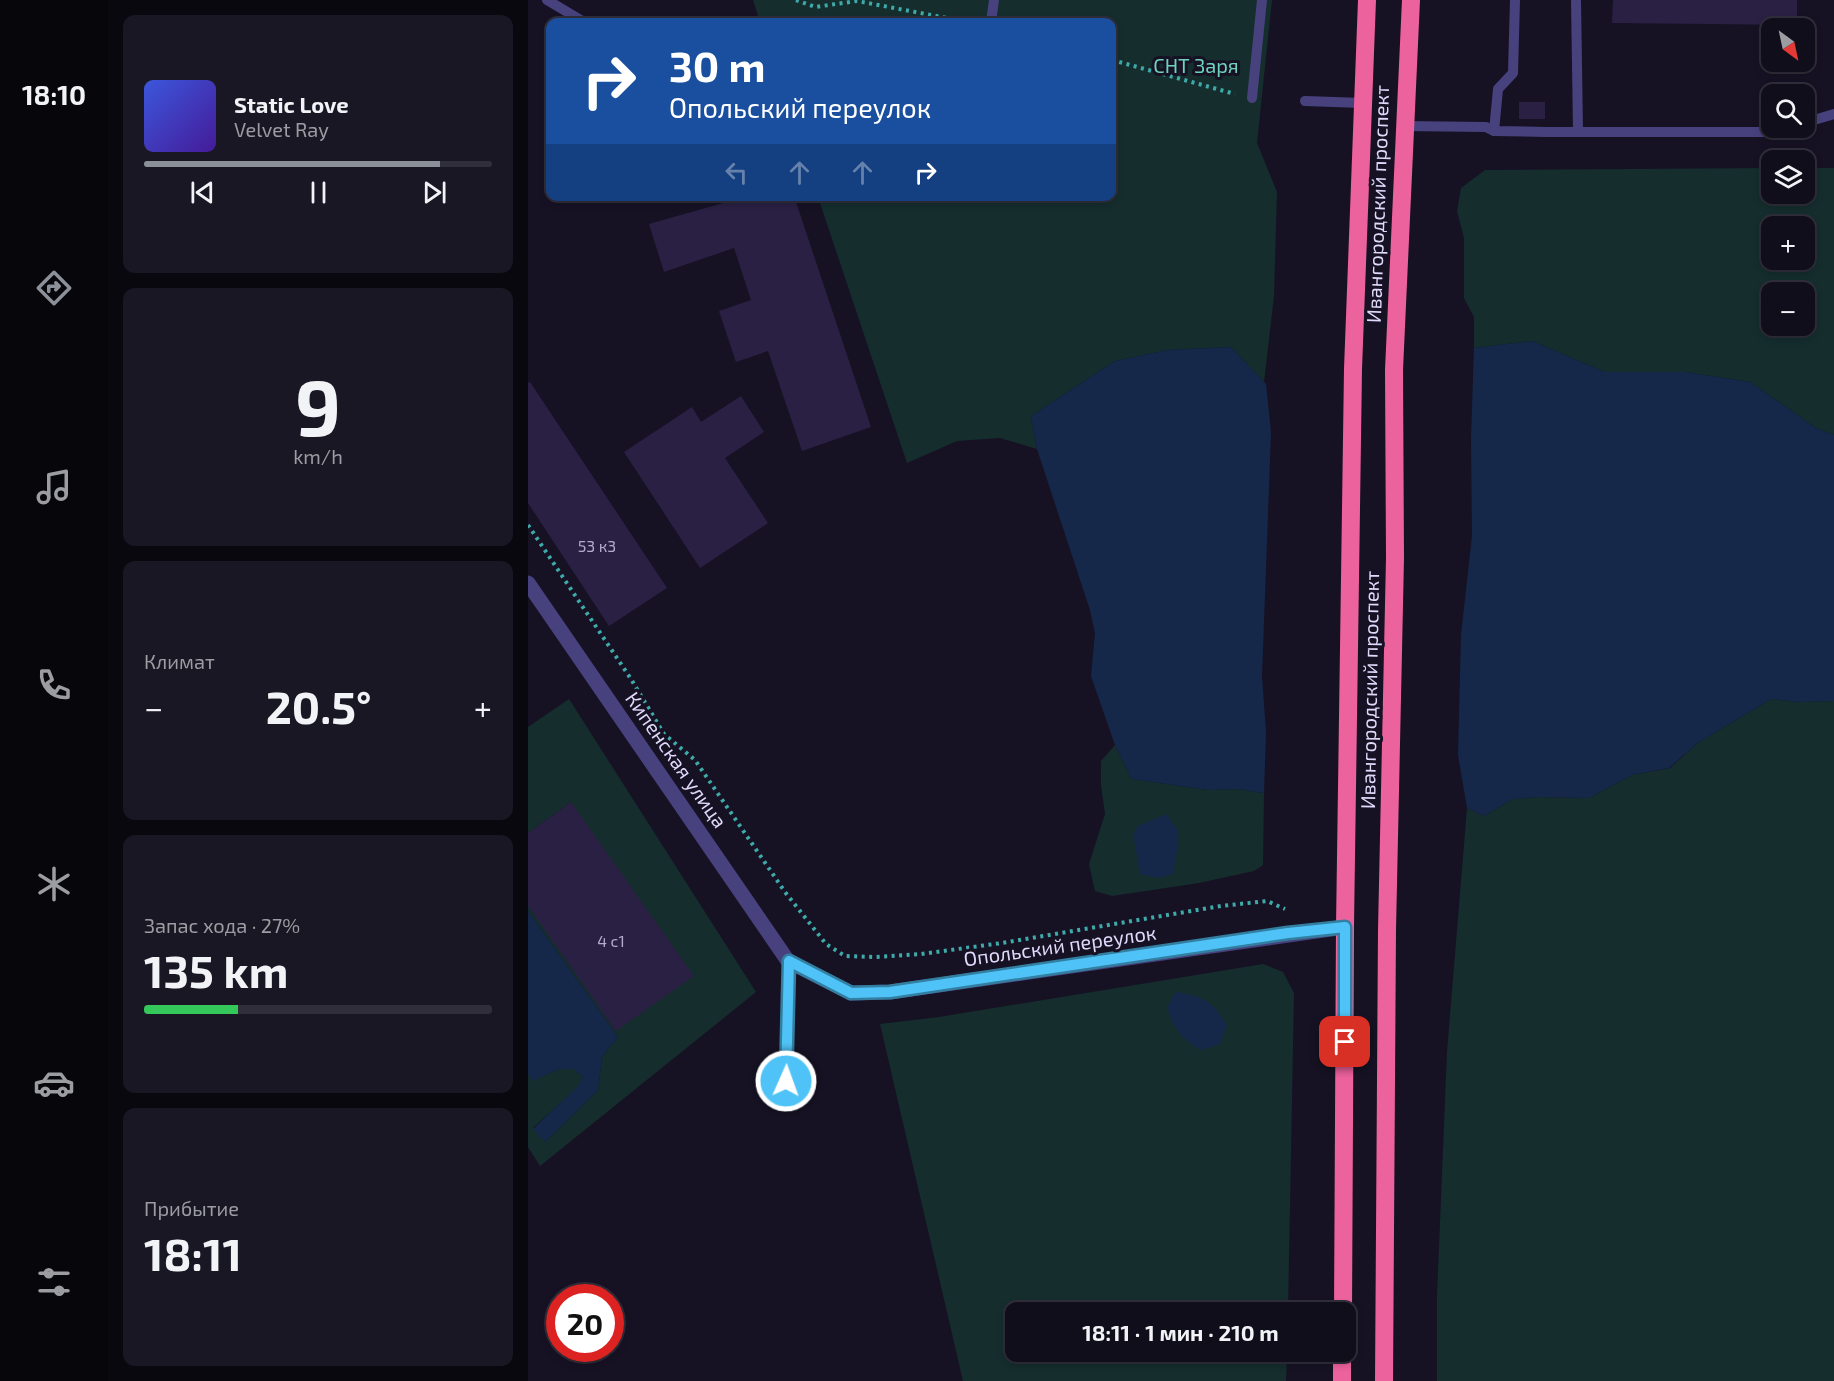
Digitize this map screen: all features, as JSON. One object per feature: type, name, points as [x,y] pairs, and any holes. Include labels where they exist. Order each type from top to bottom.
[{"type":"highway","name":"Ивангородский проспект","points":[[1343,1302],[1345,927],[1353,369],[1367,0]]},
{"type":"highway","name":"Ивангородский проспект","points":[[1384,1381],[1387,930],[1395,558],[1394,370],[1411,0]]},
{"type":"highway","points":[[1342,1362],[1342,1381]]},
{"type":"street","name":"Кипенская улица","points":[[528,583],[789,961]]},
{"type":"street","name":"Опольский переулок","points":[[789,961],[851,993],[890,992],[1288,933],[1345,927]]},
{"type":"lane","points":[[547,0],[577,18]]},
{"type":"lane","points":[[992,18],[994,0]]},
{"type":"lane","points":[[1252,98],[1262,0]]},
{"type":"lane","points":[[1494,131],[1498,89],[1513,73],[1515,0]]},
{"type":"lane","points":[[1576,0],[1578,130]]},
{"type":"lane","points":[[1305,101],[1362,104]]},
{"type":"lane","points":[[1815,120],[1834,114]]},
{"type":"lane","points":[[1404,126],[1486,127],[1494,131],[1761,132]]},
{"type":"lane","points":[[786,1081],[789,961]]},
{"type":"path","points":[[796,0],[815,6],[856,1],[947,18]]},
{"type":"path","points":[[1116,61],[1252,98]]},
{"type":"path","points":[[528,525],[631,679],[664,734],[695,760],[792,900],[826,944],[845,956],[921,954],[1002,943],[1221,906],[1267,901],[1285,909]]},
{"type":"green space","name":"СНТ Заря","points":[[753,0],[1272,0],[1257,143],[1277,192],[1274,296],[1264,382],[1231,347],[1168,350],[1115,361],[1031,416],[1037,449],[1000,438],[957,441],[907,463],[819,201],[1116,201],[1116,18],[759,18]]},
{"type":"green space","points":[[1761,168],[1761,204],[1815,204],[1815,168],[1834,168],[1834,435],[1816,428],[1750,382],[1685,372],[1605,372],[1532,341],[1474,348],[1474,317],[1464,298],[1464,238],[1457,211],[1461,188],[1485,170]]},
{"type":"green space","points":[[569,699],[756,992],[540,1166],[528,1147],[528,1074],[533,1080],[559,1069],[574,1069],[583,1077],[578,1087],[533,1128],[545,1142],[598,1090],[602,1057],[618,1037],[528,911],[528,906],[571,802],[528,833],[528,727]]},
{"type":"green space","points":[[1771,699],[1800,702],[1834,701],[1834,1381],[1437,1381],[1437,1296],[1447,1052],[1467,808],[1484,816],[1513,799],[1589,798],[1632,775],[1670,768],[1699,742]]},
{"type":"green space","points":[[1115,745],[1132,779],[1208,790],[1237,789],[1264,793],[1263,865],[1254,871],[1199,883],[1112,896],[1095,891],[1089,864],[1105,814],[1101,785],[1101,761]]},
{"type":"green space","points":[[1263,964],[1283,972],[1294,993],[1288,1302],[1005,1302],[1005,1362],[1287,1362],[1286,1381],[963,1381],[880,1024],[939,1017]]},
{"type":"water","points":[[1532,341],[1605,372],[1685,372],[1750,382],[1816,428],[1834,435],[1834,701],[1800,702],[1771,699],[1699,742],[1669,768],[1632,775],[1589,798],[1513,799],[1484,816],[1467,808],[1458,755],[1461,635],[1472,536],[1471,439],[1474,348]]},
{"type":"water","points":[[1231,347],[1266,384],[1271,432],[1262,676],[1266,733],[1264,793],[1237,789],[1208,790],[1132,779],[1115,745],[1091,676],[1095,633],[1090,610],[1037,449],[1031,416],[1115,361],[1168,350]]},
{"type":"water","points":[[1166,814],[1177,829],[1177,850],[1173,874],[1158,878],[1140,874],[1133,835],[1138,826]]},
{"type":"water","points":[[528,911],[618,1037],[602,1057],[598,1090],[545,1142],[533,1129],[577,1087],[583,1077],[574,1069],[559,1069],[533,1081],[528,1074]]},
{"type":"water","points":[[1176,992],[1201,998],[1216,1010],[1227,1025],[1219,1045],[1201,1050],[1179,1033],[1167,1007]]},
{"type":"building","points":[[1613,0],[1797,0],[1797,18],[1761,18],[1761,25],[1612,23]]},
{"type":"building","points":[[1519,102],[1545,102],[1545,119],[1519,119]]},
{"type":"building","points":[[730,201],[796,201],[871,427],[802,451],[768,351],[736,362],[719,311],[751,300],[734,248],[664,272],[649,224]]},
{"type":"building","points":[[530,382],[667,588],[609,626],[528,503],[528,383]]},
{"type":"building","points":[[741,396],[764,432],[725,458],[768,523],[700,568],[624,452],[692,407],[701,422]]},
{"type":"building","points":[[571,802],[694,976],[616,1031],[528,906],[528,833]]},
{"type":"route","points":[[786,1081],[789,961],[851,993],[890,992],[1288,933],[1345,927],[1345,1042]]}]
